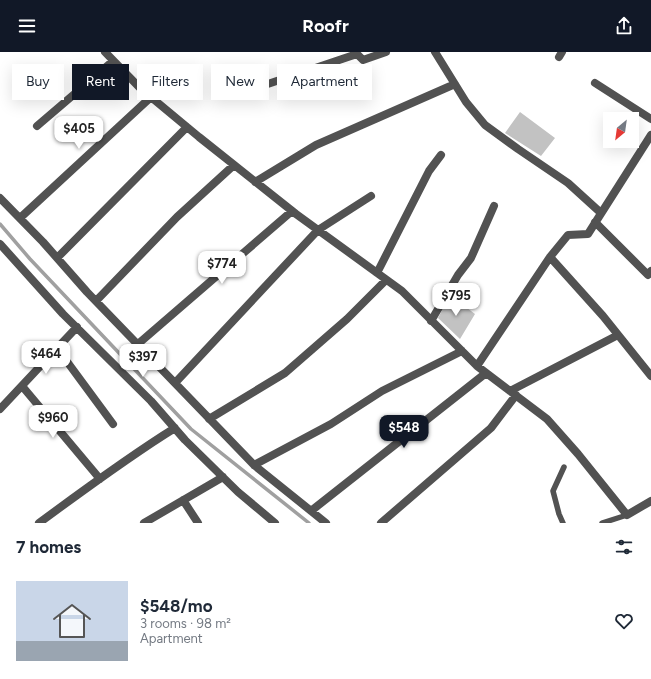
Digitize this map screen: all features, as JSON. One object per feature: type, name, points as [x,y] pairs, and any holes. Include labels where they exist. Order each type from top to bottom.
[{"type":"street","points":[[105,52],[137,83]]},
{"type":"street","points":[[269,84],[357,54],[363,60],[386,52]]},
{"type":"street","points":[[435,52],[466,102],[485,125],[568,183],[601,213]]},
{"type":"street","points":[[37,126],[113,61]]},
{"type":"street","points":[[595,83],[651,119]]},
{"type":"street","points":[[255,182],[316,145],[455,84]]},
{"type":"street","points":[[20,218],[147,100]]},
{"type":"street","points":[[156,100],[292,211],[402,291],[477,366],[548,419],[627,515],[651,501]]},
{"type":"street","points":[[57,258],[187,127]]},
{"type":"street","points":[[477,366],[550,257],[568,235],[588,234],[651,135]]},
{"type":"street","points":[[377,273],[429,171],[441,155]]},
{"type":"street","points":[[96,301],[177,217],[234,165]]},
{"type":"street","points":[[175,383],[318,230],[372,196]]},
{"type":"street","points":[[0,198],[96,301],[254,465],[326,523]]},
{"type":"street","points":[[431,320],[458,275],[471,258],[494,206]]},
{"type":"street","points":[[138,344],[292,211]]},
{"type":"street","points":[[596,222],[650,275]]},
{"type":"street","points":[[0,244],[77,328],[151,401],[185,440],[238,492],[275,523]]},
{"type":"street","points":[[550,257],[603,316],[651,376]]},
{"type":"street","points":[[209,419],[285,373],[347,319],[386,280]]},
{"type":"street","points":[[0,409],[77,328]]},
{"type":"street","points":[[381,523],[491,428],[513,393],[618,335]]},
{"type":"street","points":[[57,348],[113,424]]},
{"type":"street","points":[[254,465],[331,424],[382,391],[462,351]]},
{"type":"street","points":[[311,511],[419,424],[486,373]]},
{"type":"street","points":[[22,386],[100,479]]},
{"type":"street","points":[[39,523],[154,441],[175,428]]},
{"type":"street","points":[[144,523],[223,478]]},
{"type":"street","points":[[184,500],[198,523]]},
{"type":"lane","points":[[563,523],[553,491],[564,467]]},
{"type":"lane","points":[[602,523],[627,515]]},
{"type":"building","points":[[520,112],[555,138],[541,156],[505,133]]},
{"type":"building","points":[[450,295],[475,314],[460,339],[438,318]]},
{"type":"waterway","points":[[0,224],[30,259],[191,429],[309,523]]}]
